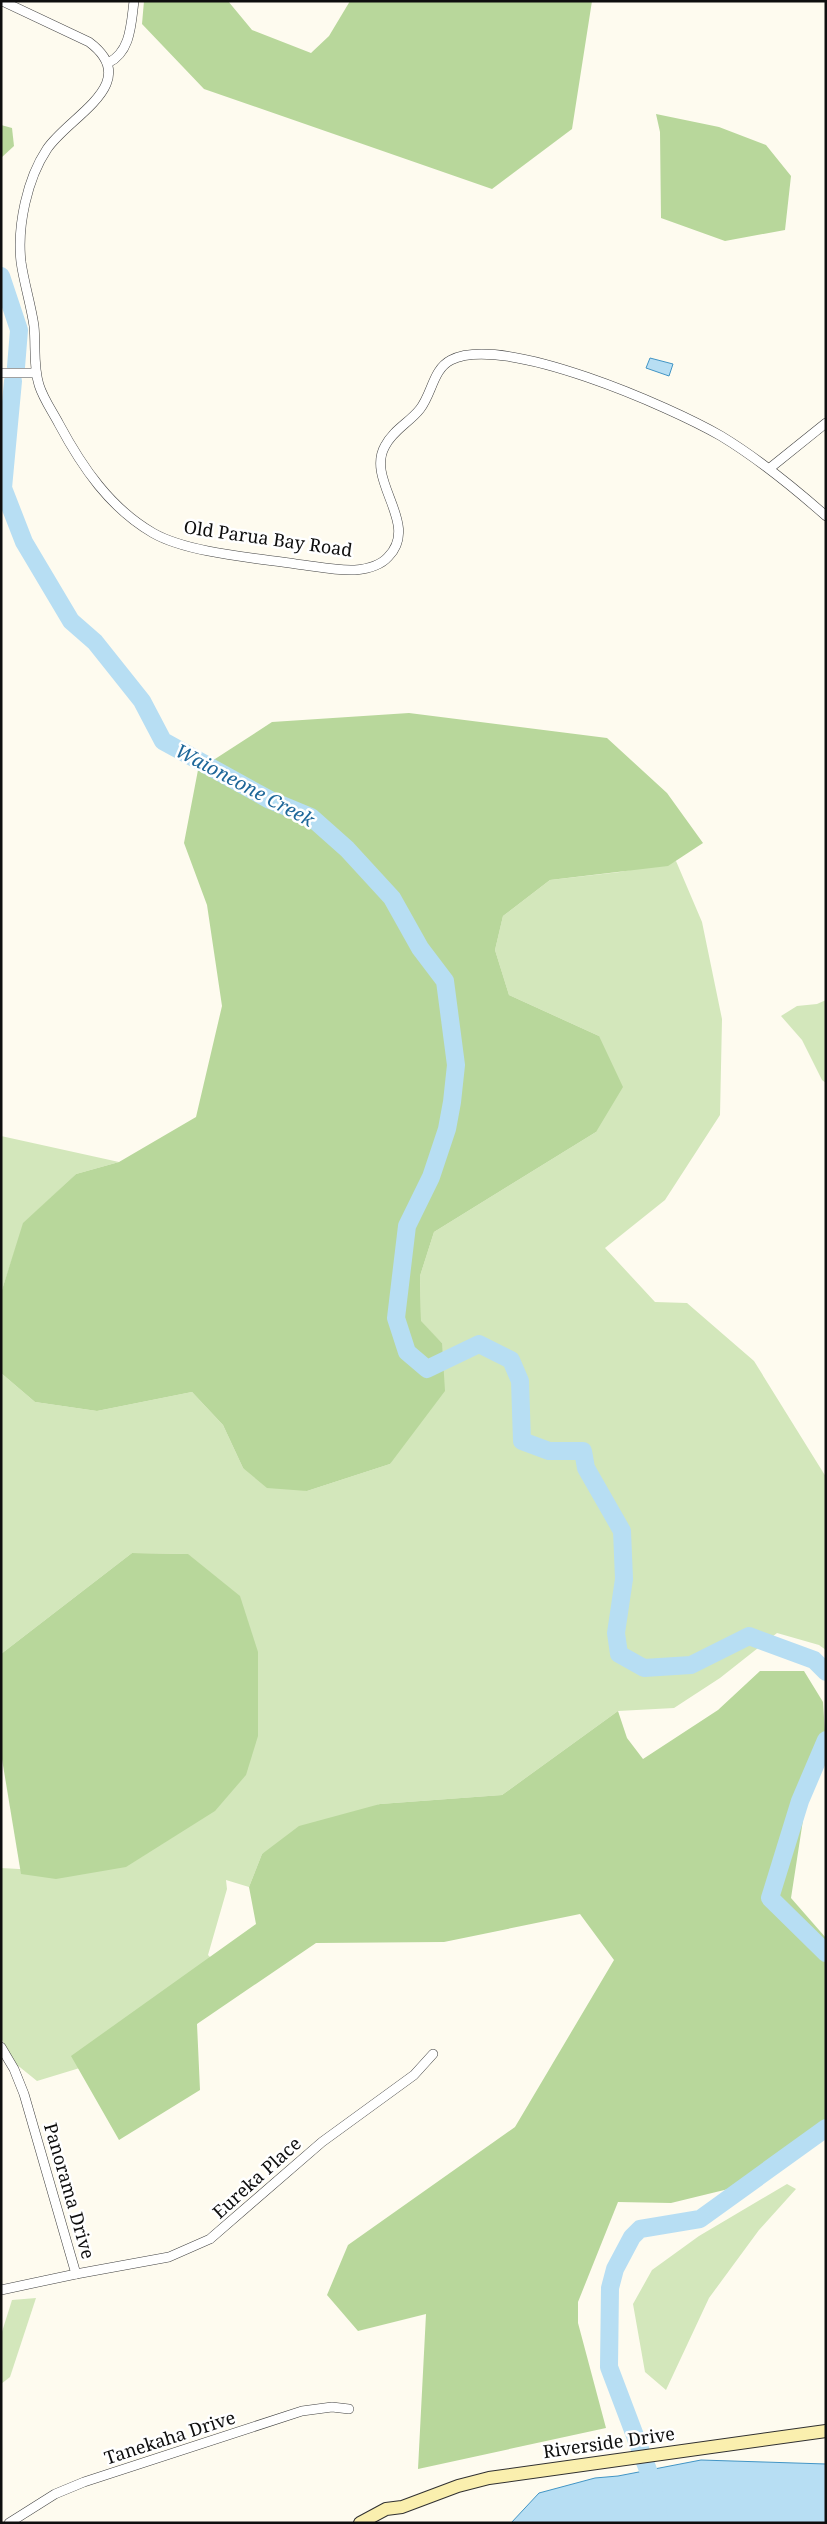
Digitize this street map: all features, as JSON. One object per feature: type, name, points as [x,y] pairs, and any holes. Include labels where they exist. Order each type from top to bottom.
[{"type":"main road","name":"Riverside Drive","points":[[360,2523],[386,2509],[402,2507],[458,2486],[489,2478],[826,2431]]},
{"type":"main road","name":"Riverside Drive","points":[[379,2523],[402,2507]]},
{"type":"street","points":[[2,1],[89,42],[101,52],[108,63],[118,58],[125,48],[134,1]]},
{"type":"street","name":"Old Parua Bay Road","points":[[108,63],[109,71],[106,88],[48,147],[35,173],[26,206],[20,248],[33,324],[36,373],[42,395],[97,485],[142,526],[168,540],[182,544],[337,569],[374,566],[387,558],[396,547],[398,538],[398,524],[380,467],[382,452],[389,440],[421,408],[441,368],[451,360],[467,355],[500,354],[529,360],[591,380],[698,424],[770,468],[826,516]]},
{"type":"street","points":[[1,373],[36,373]]},
{"type":"street","points":[[770,468],[826,423]]},
{"type":"street","name":"Panorama Drive","points":[[1,2047],[14,2069],[24,2094],[76,2274],[1,2290]]},
{"type":"street","name":"Eureka Place","points":[[76,2274],[169,2257],[210,2239],[322,2142],[414,2075],[433,2054]]},
{"type":"street","name":"Tanekaha Drive","points":[[9,2523],[55,2494],[84,2482],[302,2412],[332,2407],[349,2409]]},
{"type":"green space","points":[[144,1],[228,1],[252,30],[311,53],[329,36],[350,1],[592,1],[572,129],[492,189],[204,89],[142,24]]},
{"type":"green space","points":[[656,114],[719,127],[766,145],[791,176],[785,230],[725,241],[661,218],[660,132]]},
{"type":"green space","points":[[1,125],[12,128],[14,146],[1,158]]},
{"type":"green space","points":[[409,713],[607,738],[667,793],[703,843],[668,866],[550,880],[503,916],[495,950],[509,995],[599,1036],[623,1087],[596,1132],[434,1232],[420,1276],[421,1321],[442,1343],[445,1391],[390,1464],[307,1491],[267,1488],[243,1468],[223,1425],[192,1392],[97,1411],[35,1402],[1,1373],[1,1293],[23,1223],[76,1174],[119,1162],[196,1117],[222,1006],[207,905],[184,843],[198,770],[272,722]]},
{"type":"green space","points":[[676,861],[702,922],[722,1019],[720,1115],[665,1200],[605,1248],[655,1302],[687,1303],[754,1361],[826,1477],[826,1650],[819,1645],[777,1633],[720,1678],[674,1708],[618,1711],[502,1795],[380,1804],[262,1854],[249,1887],[226,1880],[227,1889],[208,1955],[240,1987],[83,2067],[37,2081],[16,2064],[1,2038],[1,1868],[37,1870],[188,1554],[132,1553],[1,1654],[1,1373],[35,1402],[97,1411],[192,1392],[223,1425],[243,1468],[307,1491],[390,1464],[442,1343],[421,1322],[420,1276],[434,1232],[596,1132],[599,1036],[509,995],[495,950],[503,916],[550,880],[620,872]]},
{"type":"green space","points":[[826,1000],[826,1083],[822,1080],[802,1040],[781,1016],[797,1006],[817,1004]]},
{"type":"green space","points":[[1,1136],[119,1162],[76,1174],[24,1223],[1,1293]]},
{"type":"green space","points":[[132,1553],[188,1554],[240,1596],[258,1652],[258,1736],[246,1775],[215,1811],[126,1867],[56,1879],[21,1874],[1,1753],[1,1654]]},
{"type":"green space","points":[[760,1671],[804,1671],[823,1702],[826,1748],[805,1807],[791,1898],[826,1938],[826,2120],[753,2183],[671,2203],[618,2202],[578,2302],[578,2323],[606,2428],[418,2469],[426,2314],[358,2331],[327,2295],[348,2245],[515,2127],[614,1960],[580,1914],[444,1942],[316,1943],[197,2024],[200,2090],[119,2140],[71,2056],[256,1924],[249,1887],[262,1854],[299,1826],[380,1804],[502,1795],[618,1711],[627,1738],[643,1759],[718,1710]]},
{"type":"green space","points":[[787,2184],[796,2189],[759,2230],[709,2298],[666,2390],[645,2372],[633,2304],[652,2270],[699,2236]]},
{"type":"green space","points":[[36,2298],[10,2377],[1,2384],[1,2335],[12,2300]]},
{"type":"water","points":[[650,358],[673,364],[669,376],[646,368]]},
{"type":"water","points":[[701,2460],[826,2464],[826,2523],[511,2523],[539,2493],[595,2478],[618,2476]]},
{"type":"waterway","name":"Waioneone Creek","points":[[1,276],[19,330],[16,367]]},
{"type":"waterway","name":"Waioneone Creek","points":[[13,381],[3,488],[24,542],[71,621],[95,642],[142,701],[163,741],[270,800],[311,817],[347,849],[392,898],[420,948],[445,981],[456,1065],[447,1129],[431,1177],[407,1226],[396,1318],[407,1352],[427,1369],[479,1344],[511,1360],[520,1381],[522,1441],[549,1451],[583,1451],[586,1468],[622,1531],[624,1579],[616,1633],[619,1654],[644,1668],[691,1665],[749,1636],[814,1660],[826,1672]]},
{"type":"waterway","name":"Waioneone Creek","points":[[826,1740],[800,1801],[770,1898],[826,1953]]},
{"type":"waterway","name":"Waioneone Creek","points":[[659,2523],[657,2504],[648,2470],[609,2367],[610,2288],[615,2269],[632,2237],[640,2229],[700,2219],[826,2128]]}]
